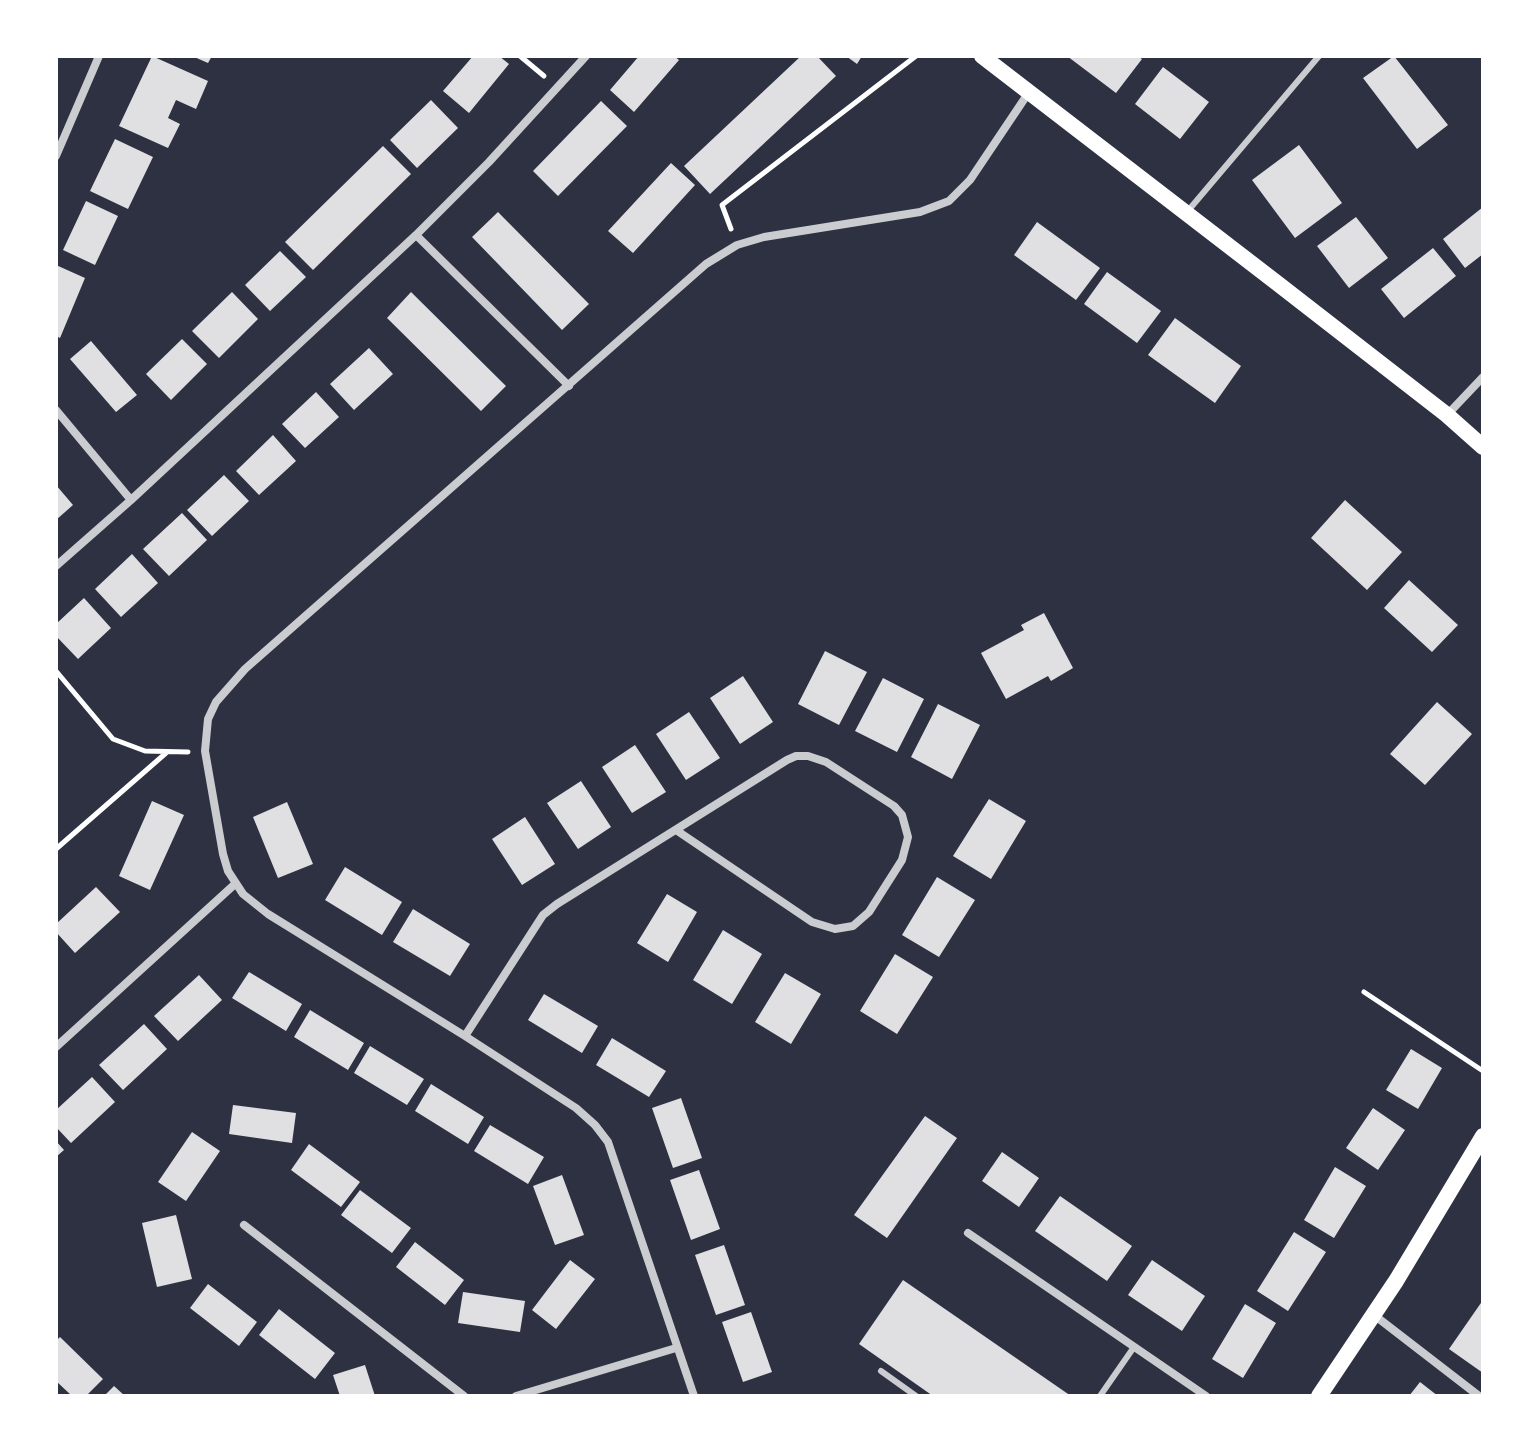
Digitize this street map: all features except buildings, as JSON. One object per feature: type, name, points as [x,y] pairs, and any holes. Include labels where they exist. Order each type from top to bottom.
[{"type":"main road","points":[[982,56],[1447,415],[1483,447]]},
{"type":"main road","points":[[1319,1396],[1374,1315],[1483,1136]]},
{"type":"street","points":[[56,156],[99,56]]},
{"type":"street","points":[[56,566],[416,235],[586,56]]},
{"type":"street","points":[[694,1396],[608,1142],[576,1108],[268,914],[235,884],[223,854],[205,751],[208,719],[216,702],[245,669],[706,264],[737,245],[764,237],[920,212],[949,201],[970,180],[1029,92]]},
{"type":"street","points":[[416,235],[569,386]]},
{"type":"street","points":[[1447,415],[1483,377]]},
{"type":"street","points":[[56,410],[131,500]]},
{"type":"street","points":[[465,1036],[543,915],[557,904],[787,760],[808,756],[826,762],[894,806],[902,815],[908,837],[902,860],[869,912],[853,926],[835,929],[812,922],[676,830]]},
{"type":"street","points":[[56,1047],[235,884]]},
{"type":"street","points":[[244,1225],[464,1396]]},
{"type":"street","points":[[968,1233],[1206,1396]]},
{"type":"street","points":[[1374,1315],[1479,1396]]},
{"type":"street","points":[[516,1396],[676,1348]]},
{"type":"lane","points":[[1186,212],[1319,56]]},
{"type":"lane","points":[[1100,1396],[1134,1347]]},
{"type":"lane","points":[[881,1371],[916,1396]]},
{"type":"path","points":[[520,56],[557,89]]},
{"type":"path","points":[[737,245],[722,205],[916,56]]},
{"type":"path","points":[[56,671],[113,739],[145,751],[205,751]]},
{"type":"path","points":[[56,849],[166,753]]},
{"type":"path","points":[[1364,992],[1483,1071]]}]
